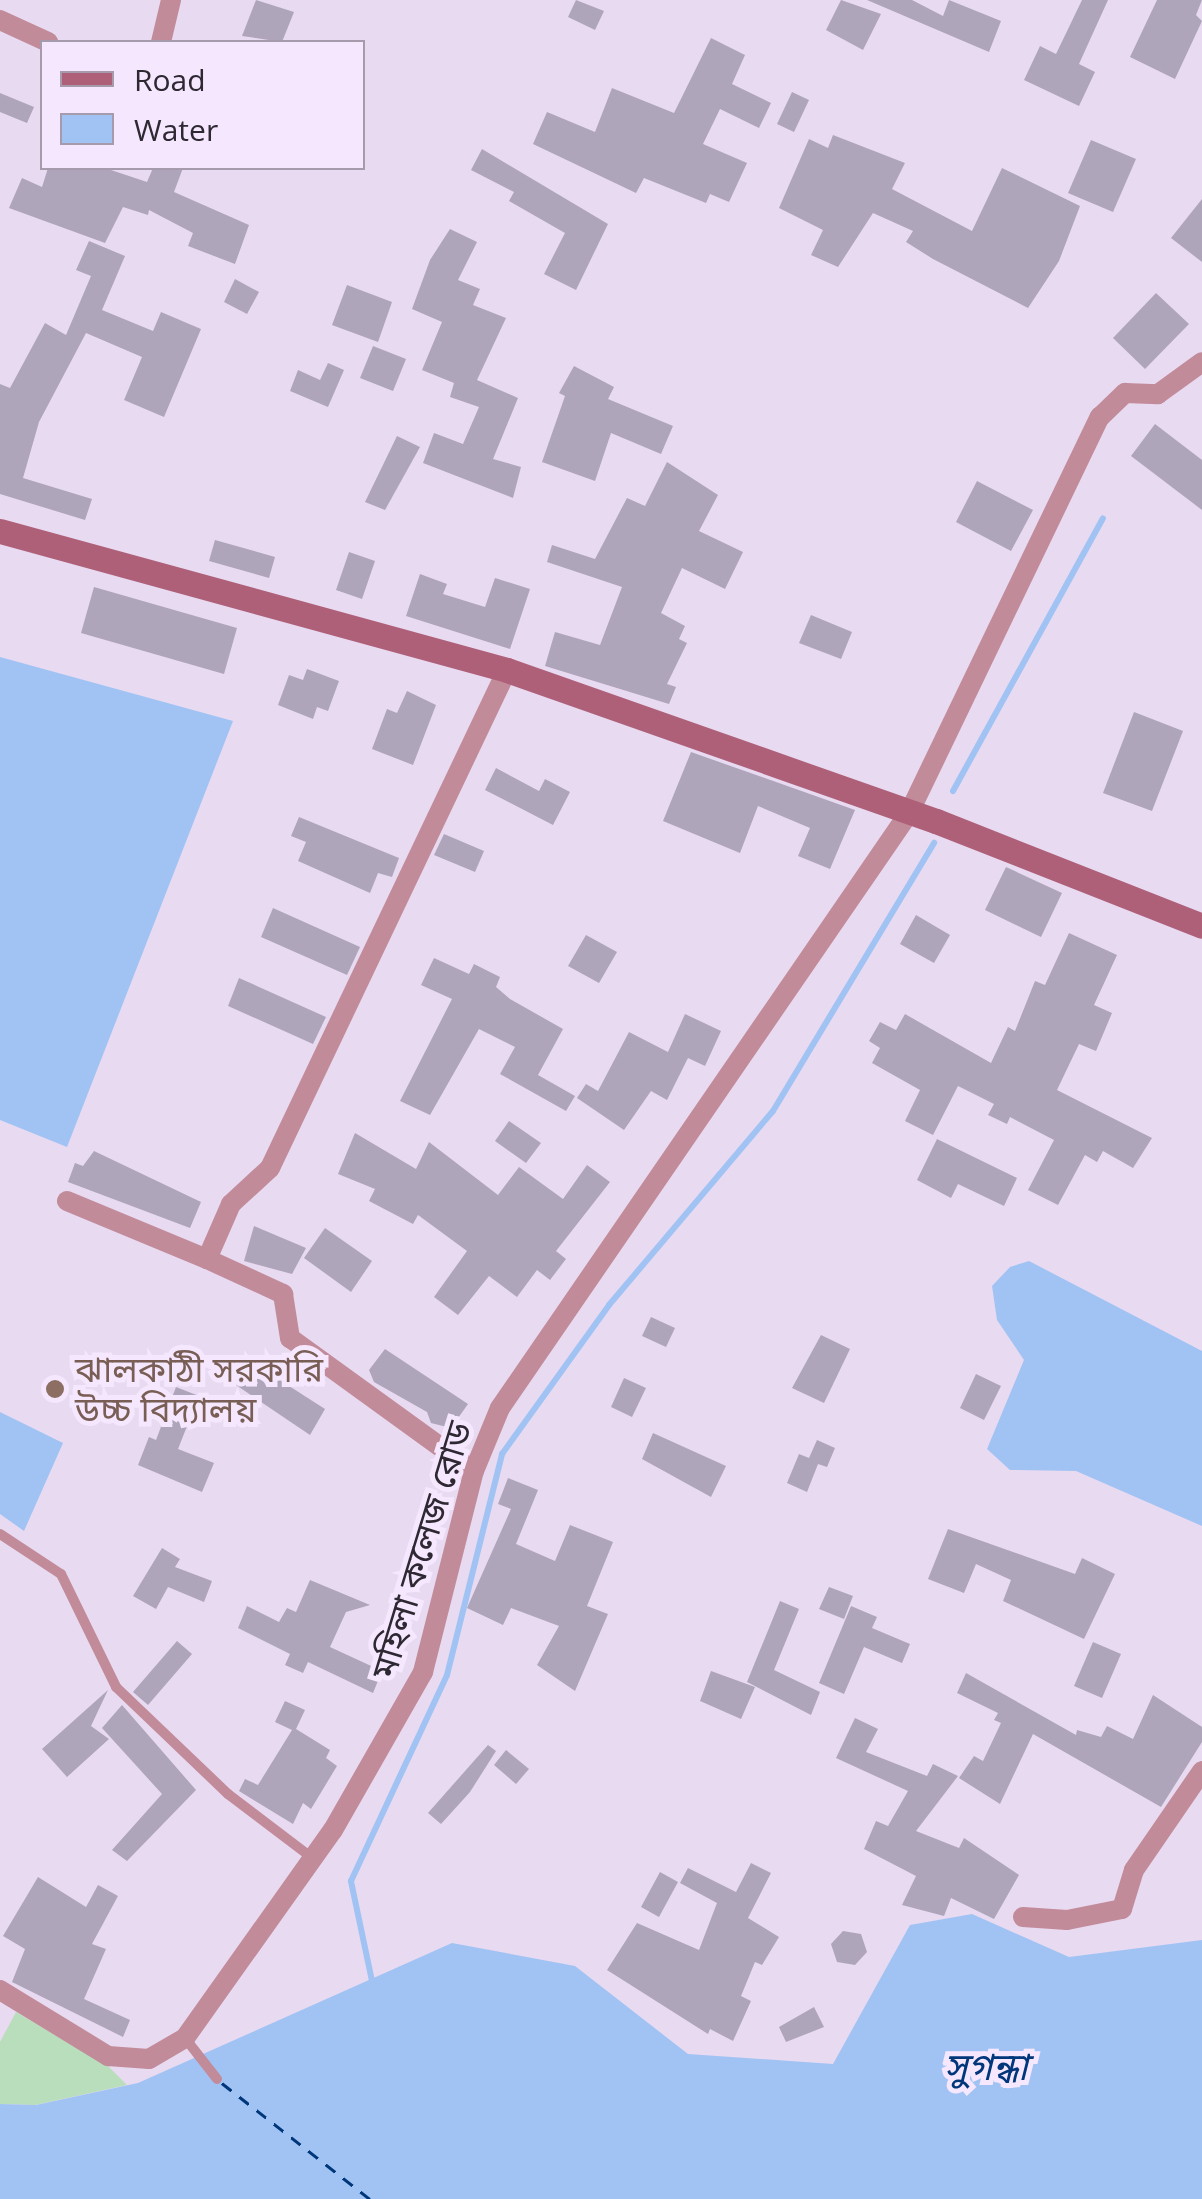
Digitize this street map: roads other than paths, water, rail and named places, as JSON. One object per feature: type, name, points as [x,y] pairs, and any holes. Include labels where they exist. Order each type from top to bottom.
[{"type":"main road","points":[[0,532],[507,670],[910,813],[1202,926]]},
{"type":"street","points":[[162,40],[172,0]]},
{"type":"street","points":[[0,20],[44,40]]},
{"type":"street","name":"মহিলা কলেজ রোড","points":[[185,2038],[312,1857],[423,1672],[474,1471],[500,1408],[910,813],[1100,417],[1125,394],[1158,394],[1202,362]]},
{"type":"street","points":[[207,1259],[230,1204],[270,1168],[507,670]]},
{"type":"street","points":[[67,1201],[283,1294],[290,1338],[474,1471]]},
{"type":"street","points":[[1023,1917],[1067,1920],[1122,1910],[1134,1870],[1202,1771]]},
{"type":"street","points":[[0,1990],[108,2056],[149,2059],[185,2038]]},
{"type":"lane","points":[[0,1534],[62,1574],[116,1687],[228,1794],[312,1857]]},
{"type":"lane","points":[[185,2038],[218,2079]]},
{"type":"water","points":[[0,657],[233,721],[67,1147],[0,1120]]},
{"type":"water","points":[[1029,1261],[1202,1351],[1202,1526],[1076,1471],[1010,1470],[987,1449],[1024,1360],[997,1320],[992,1286],[1010,1267]]},
{"type":"water","points":[[0,1412],[63,1443],[24,1531],[0,1514]]},
{"type":"water","name":"সুগন্ধা","points":[[972,1914],[1069,1957],[1202,1940],[1202,2199],[0,2199],[0,2104],[36,2105],[138,2083],[452,1943],[575,1966],[688,2054],[833,2064],[910,1925]]},
{"type":"waterway","points":[[953,791],[1103,518]]},
{"type":"waterway","points":[[372,1981],[351,1881],[447,1675],[502,1454],[609,1305],[773,1111],[934,843]]},
{"type":"place","name":"ঝালকাঠী সরকারি উচ্চ বিদ্যালয়","points":[[55,1389]]}]
